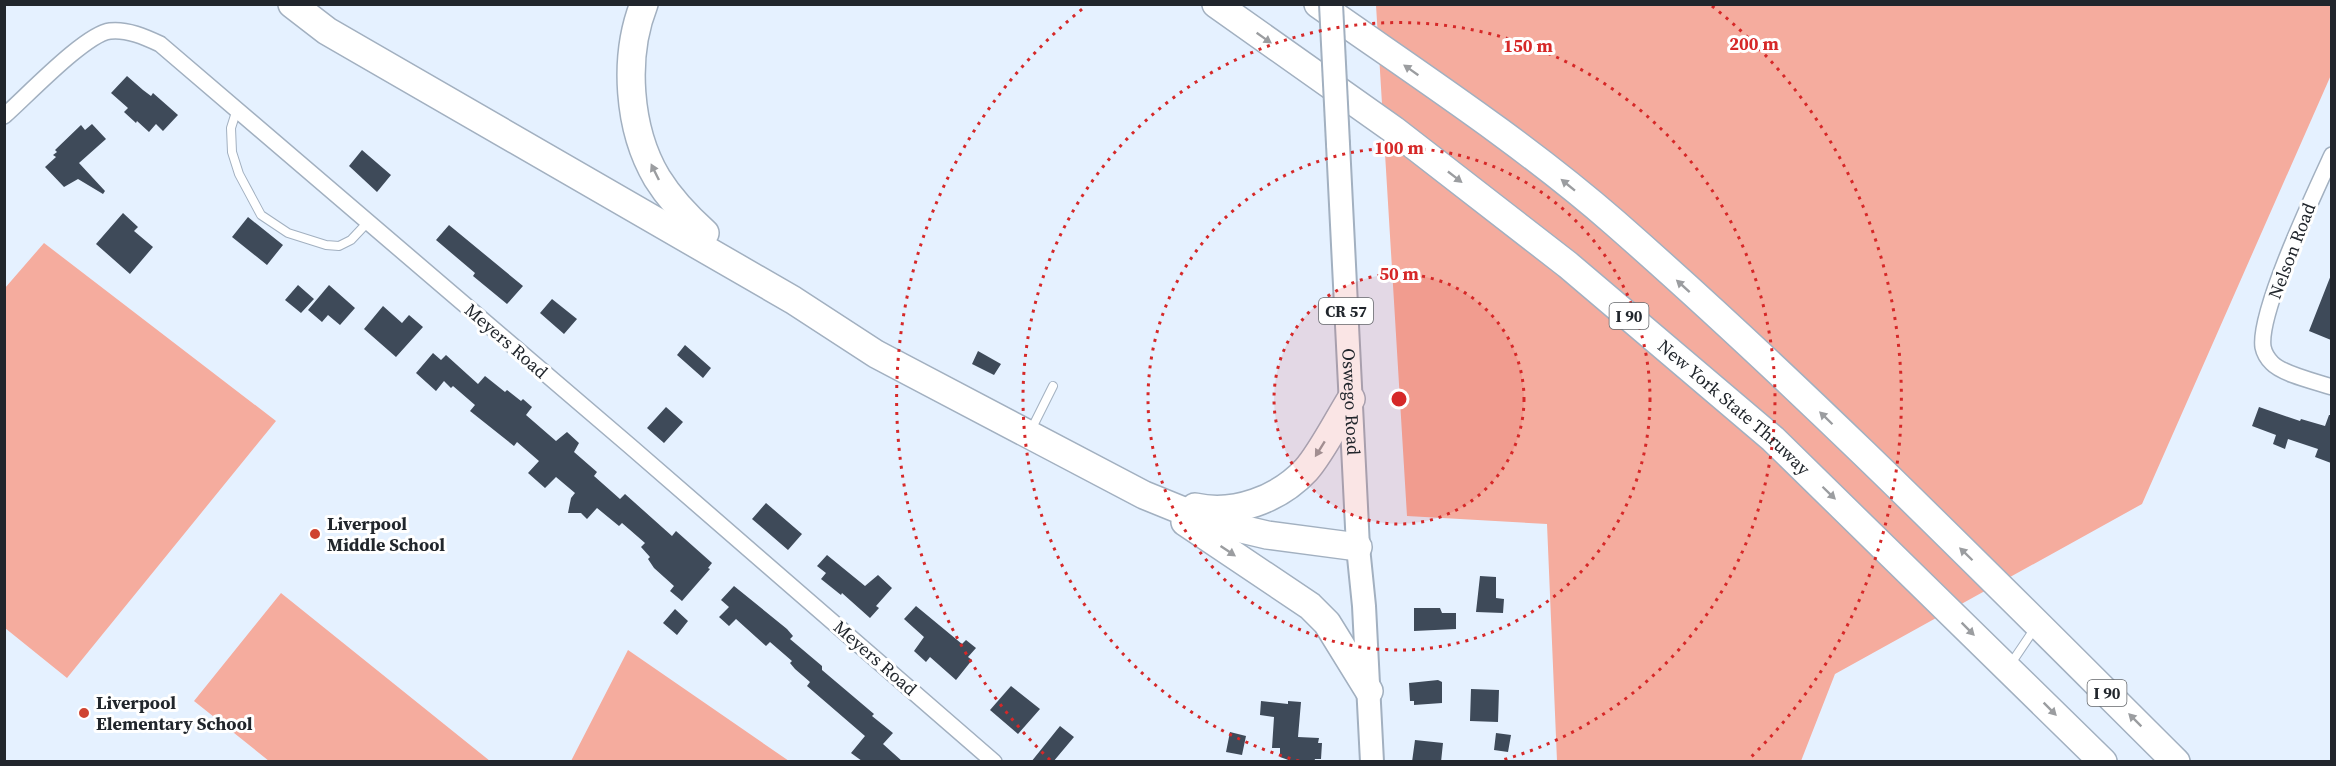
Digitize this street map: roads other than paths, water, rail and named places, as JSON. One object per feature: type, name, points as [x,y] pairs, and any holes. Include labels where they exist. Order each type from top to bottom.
[{"type":"highway","points":[[292,4],[327,31],[793,300],[876,354],[1144,495],[1208,521],[1267,535],[1358,547]]},
{"type":"highway","points":[[313,4],[354,32],[845,315],[895,347],[971,405]]},
{"type":"highway","points":[[644,4],[631,53],[631,89],[639,133],[656,176],[676,206],[705,233]]},
{"type":"highway","name":"New York State Thruway","points":[[1216,4],[1394,130],[1568,265],[1773,439],[2103,762]]},
{"type":"highway","name":"I 90","points":[[1318,4],[1505,136],[1613,222],[1799,392],[2038,624],[2176,762]]},
{"type":"highway","points":[[1144,495],[1212,509],[1248,506],[1282,491],[1307,469],[1351,399]]},
{"type":"highway","points":[[1144,495],[1310,606],[1327,623],[1369,691]]},
{"type":"main road","name":"Oswego Road","points":[[1331,4],[1358,547],[1369,691]]},
{"type":"main road","name":"CR 57","points":[[1369,691],[1372,762]]},
{"type":"street","name":"Meyers Road","points":[[4,116],[97,35],[111,31],[137,34],[160,44],[994,762]]},
{"type":"street","name":"Nelson Road","points":[[2331,155],[2280,278],[2265,321],[2265,350],[2273,364],[2331,387]]},
{"type":"lane","points":[[237,109],[231,128],[232,152],[239,174],[261,215],[288,233],[326,245],[339,246],[351,240],[368,222]]},
{"type":"lane","points":[[1028,435],[1053,386]]},
{"type":"lane","points":[[2008,668],[2038,624]]},
{"type":"place","name":"Liverpool Middle School","points":[[315,534]]},
{"type":"place","name":"Liverpool Elementary School","points":[[84,713]]}]
